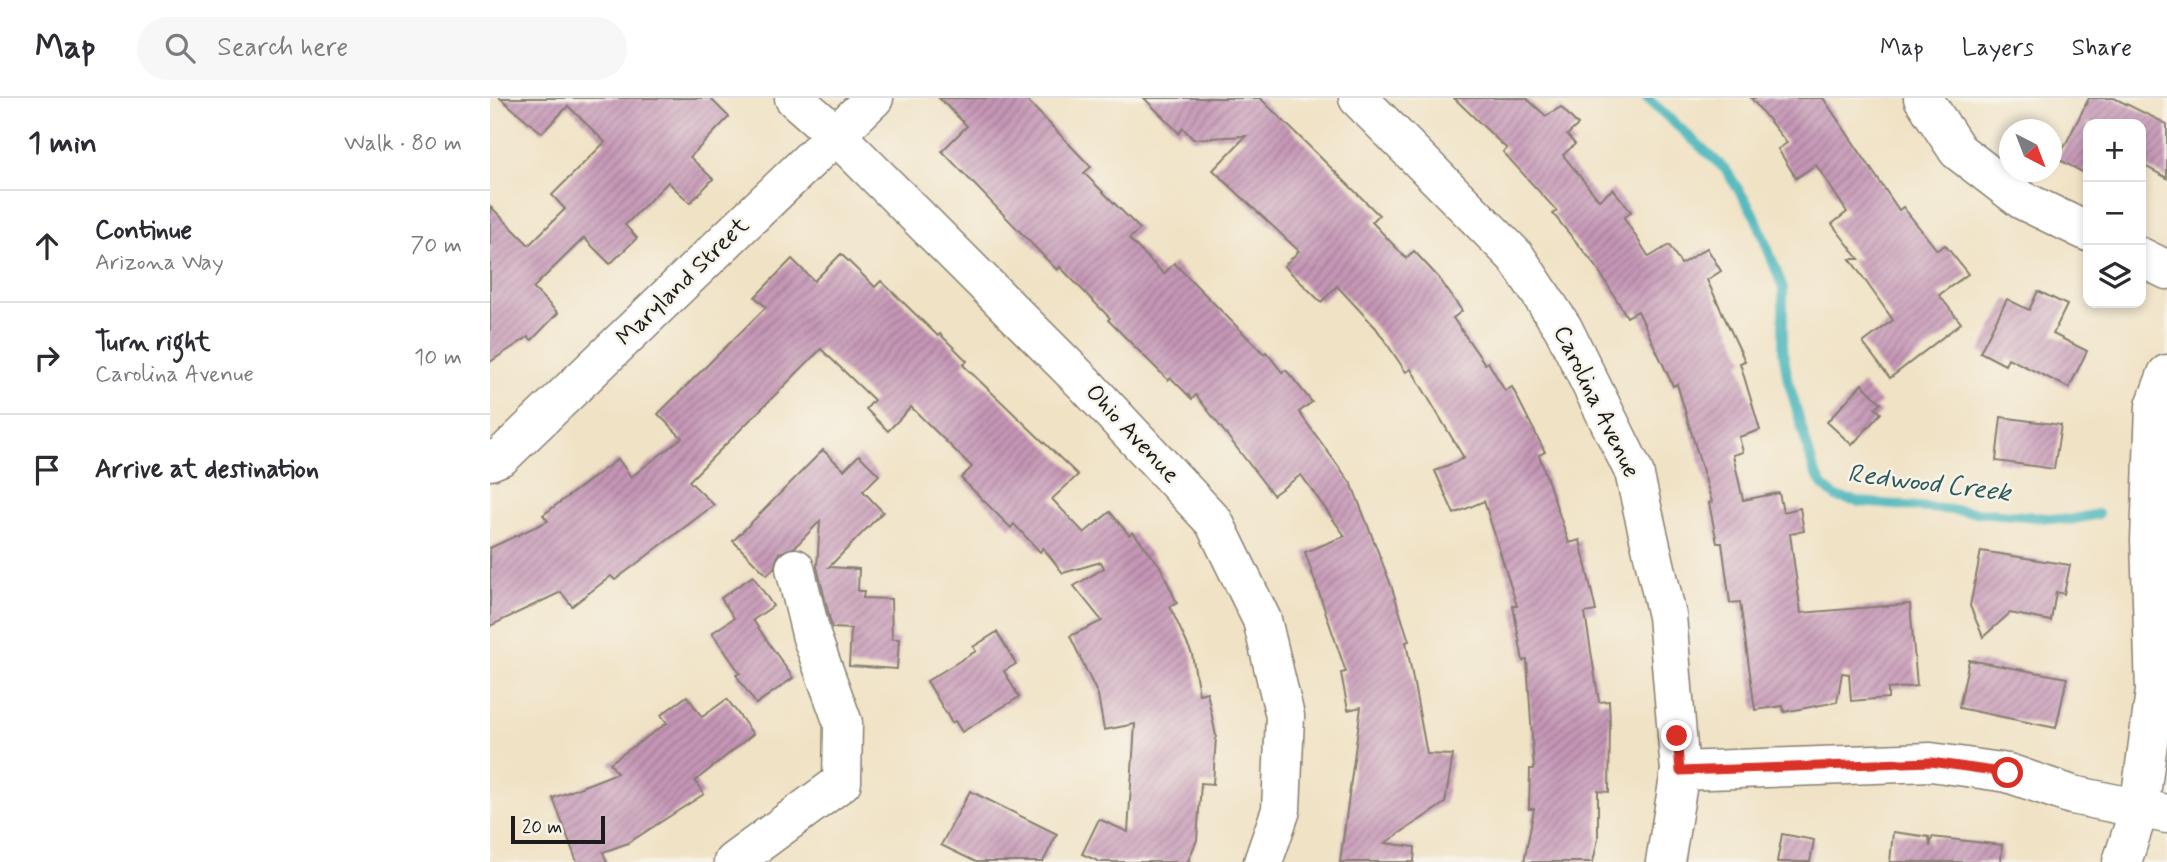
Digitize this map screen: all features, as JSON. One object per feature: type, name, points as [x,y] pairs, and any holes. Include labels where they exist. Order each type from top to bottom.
[{"type":"street","name":"Ohio Avenue","points":[[794,98],[836,135],[1084,383],[1213,522],[1262,620],[1285,716],[1281,810],[1263,862]]},
{"type":"street","name":"Maryland Street","points":[[490,461],[502,456],[874,98]]},
{"type":"street","name":"Carolina Avenue","points":[[1358,98],[1516,257],[1563,328],[1634,472],[1667,616],[1680,771],[1665,862]]},
{"type":"street","points":[[1923,98],[1958,151],[2022,200],[2083,230]]},
{"type":"street","points":[[2146,260],[2167,270]]},
{"type":"street","points":[[2122,862],[2153,812],[2159,542],[2155,406],[2167,374]]},
{"type":"street","points":[[733,862],[842,782],[843,723],[812,638],[795,568]]},
{"type":"street","points":[[1680,771],[1931,762],[2008,773],[2072,795],[2153,812]]},
{"type":"building","points":[[500,98],[710,98],[729,117],[690,157],[713,179],[690,203],[668,182],[625,225],[637,238],[610,264],[584,238],[533,288],[558,313],[532,340],[528,337],[490,362],[490,206],[529,245],[565,209],[552,195],[605,142],[568,106],[542,133]]},
{"type":"building","points":[[939,98],[1025,98],[1091,167],[1084,173],[1140,229],[1129,239],[1164,274],[1174,263],[1264,354],[1266,352],[1282,372],[1286,370],[1312,402],[1299,412],[1352,485],[1391,585],[1409,641],[1406,642],[1427,754],[1453,755],[1445,803],[1385,843],[1415,847],[1414,862],[1340,862],[1361,707],[1348,710],[1341,673],[1346,672],[1305,552],[1345,536],[1301,475],[1273,495],[1196,395],[1192,399],[1171,378],[1168,380],[1060,267],[1057,270],[942,151],[967,126]]},
{"type":"building","points":[[1144,98],[1260,98],[1379,215],[1372,222],[1406,258],[1414,251],[1439,278],[1462,311],[1453,318],[1485,364],[1488,362],[1505,391],[1512,387],[1545,452],[1539,455],[1569,543],[1580,540],[1596,611],[1585,613],[1599,702],[1609,701],[1610,727],[1609,792],[1598,791],[1598,839],[1593,862],[1524,862],[1534,809],[1529,809],[1530,769],[1534,769],[1527,660],[1523,661],[1513,606],[1517,606],[1484,501],[1454,514],[1435,471],[1464,458],[1411,369],[1406,372],[1376,328],[1337,286],[1321,302],[1284,266],[1299,251],[1213,170],[1246,136],[1193,139],[1183,128],[1179,133]]},
{"type":"building","points":[[1454,98],[1526,98],[1546,116],[1561,107],[1578,125],[1567,135],[1575,144],[1563,155],[1599,200],[1613,189],[1631,212],[1624,218],[1649,257],[1669,245],[1681,264],[1707,248],[1721,271],[1707,280],[1745,361],[1740,363],[1760,430],[1739,437],[1743,452],[1733,455],[1743,500],[1779,493],[1783,512],[1800,508],[1804,531],[1790,534],[1801,613],[1910,604],[1917,686],[1888,689],[1888,698],[1851,701],[1849,674],[1842,673],[1837,702],[1784,712],[1783,706],[1755,710],[1740,602],[1730,603],[1722,543],[1717,543],[1709,503],[1712,502],[1677,384],[1673,386],[1638,311],[1627,317],[1596,266],[1553,214],[1557,211],[1503,152],[1507,149]]},
{"type":"building","points":[[1751,98],[1823,98],[1899,210],[1903,207],[1937,250],[1945,245],[1968,274],[1939,295],[1961,323],[1890,378],[1863,343],[1893,320],[1850,259],[1859,259],[1832,224],[1847,212],[1816,165],[1796,178],[1778,149],[1787,143]]},
{"type":"building","points":[[2089,98],[2114,98],[2167,124],[2167,178],[2146,167],[2146,119],[2083,119],[2083,172],[2062,161],[2062,151]]},
{"type":"building","points":[[841,254],[875,287],[881,281],[938,336],[940,334],[967,361],[963,365],[1078,475],[1052,499],[1084,533],[1110,512],[1129,535],[1133,532],[1160,566],[1177,603],[1170,607],[1192,654],[1199,694],[1207,692],[1216,736],[1213,784],[1201,783],[1197,840],[1188,861],[1191,862],[1100,862],[1082,854],[1099,819],[1128,832],[1135,724],[1104,730],[1098,695],[1070,636],[1102,621],[1074,586],[1104,568],[1101,562],[1063,573],[1043,548],[1040,552],[1014,524],[1011,528],[961,478],[972,467],[911,407],[888,431],[866,409],[874,400],[821,349],[689,481],[714,505],[615,580],[611,576],[572,606],[561,592],[490,626],[490,548],[548,521],[543,515],[618,459],[631,477],[682,438],[658,414],[766,307],[755,297],[792,259],[814,281]]},
{"type":"building","points":[[2038,291],[2067,305],[2053,334],[2087,351],[2069,388],[2008,358],[2005,365],[1980,352],[2007,299],[2029,310]]},
{"type":"building","points":[[1862,384],[1881,403],[1875,408],[1881,413],[1852,445],[1827,422]]},
{"type":"building","points":[[2001,417],[2061,425],[2054,469],[1996,461]]},
{"type":"building","points":[[823,450],[844,470],[859,455],[879,475],[863,491],[883,512],[829,567],[859,569],[858,591],[864,591],[863,598],[891,599],[892,639],[899,639],[897,669],[849,666],[851,629],[832,628],[817,567],[820,521],[795,547],[779,553],[774,568],[767,575],[733,541]]},
{"type":"building","points":[[1981,551],[2070,565],[2064,594],[2056,592],[2051,621],[2010,613],[1983,637],[1970,606]]},
{"type":"building","points":[[753,576],[773,606],[753,620],[793,678],[756,704],[736,675],[740,673],[712,633],[734,618],[721,598]]},
{"type":"building","points":[[997,632],[1016,664],[1004,671],[1019,697],[962,732],[955,721],[952,723],[927,681],[976,651],[973,647]]},
{"type":"building","points":[[1969,660],[2067,678],[2056,728],[1959,708]]},
{"type":"building","points":[[687,696],[702,717],[727,699],[753,734],[695,781],[704,794],[628,843],[603,852],[607,862],[577,862],[553,798],[617,773],[610,763],[667,723],[661,715]]},
{"type":"building","points":[[970,791],[1057,834],[1043,862],[976,862],[941,845]]},
{"type":"building","points":[[1893,832],[1929,837],[1930,847],[1932,837],[2002,845],[2001,862],[1890,862]]},
{"type":"building","points":[[1782,834],[1814,840],[1810,862],[1777,862]]},
{"type":"waterway","name":"Redwood Creek","points":[[1647,98],[1726,170],[1755,216],[1783,288],[1783,352],[1788,380],[1814,470],[1823,486],[1836,497],[1860,502],[2070,520],[2098,514]]},
{"type":"route","points":[[1677,736],[1680,771],[1931,762],[2008,773]]}]
